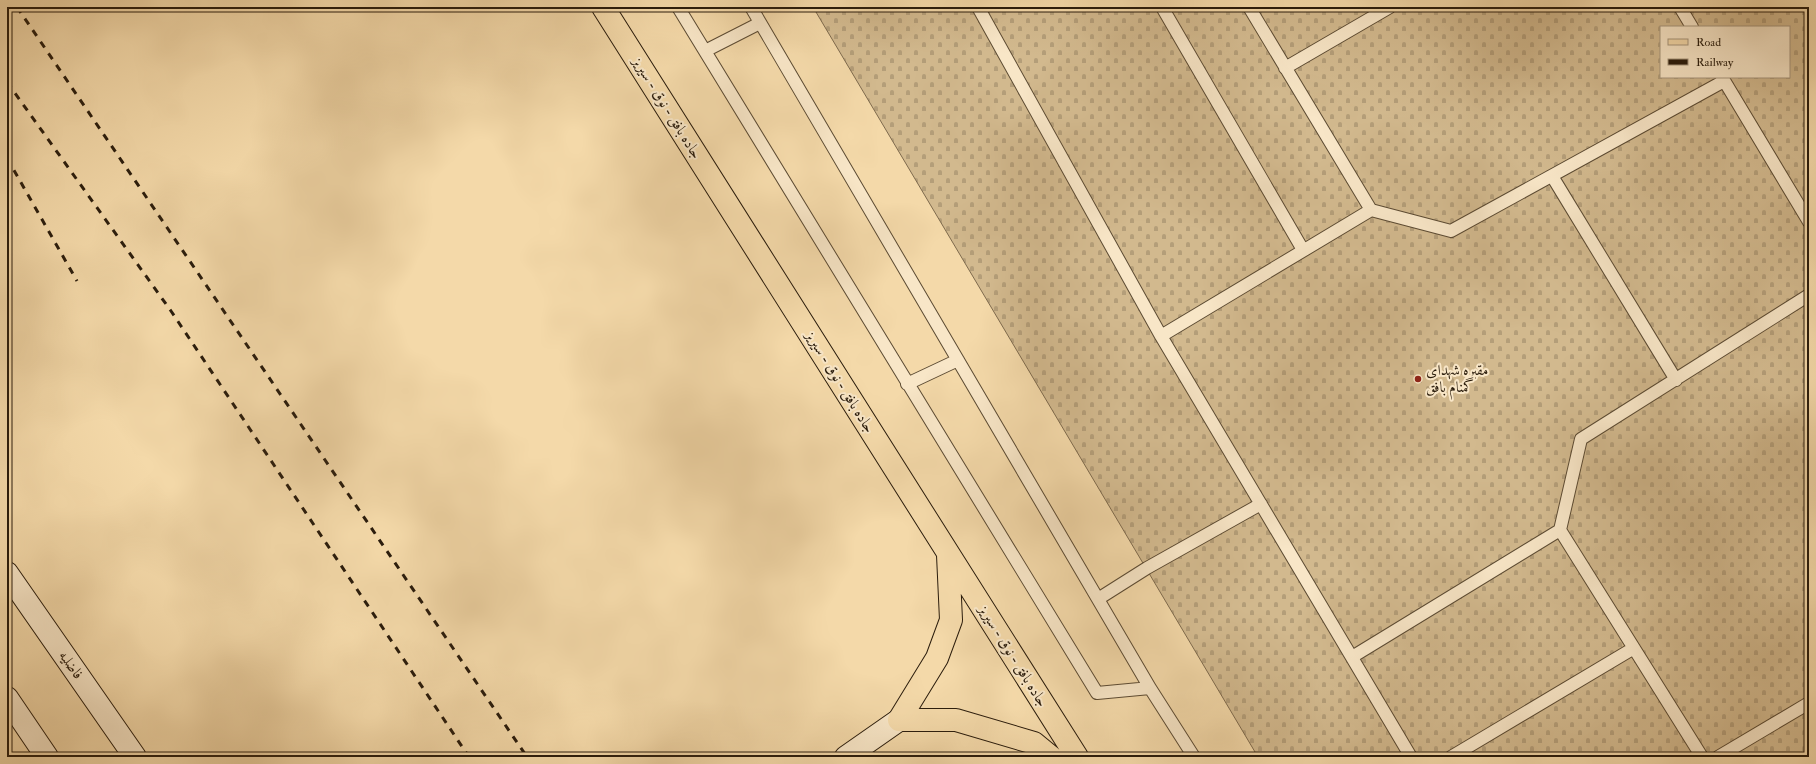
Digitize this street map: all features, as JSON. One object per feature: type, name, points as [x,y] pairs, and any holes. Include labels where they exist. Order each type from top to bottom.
[{"type":"main road","name":"جاده بافق - نوق - سیریز","points":[[603,7],[1077,757]]},
{"type":"main road","points":[[899,720],[937,658],[951,620],[948,554]]},
{"type":"main road","points":[[899,720],[956,720],[1034,742],[1051,757]]},
{"type":"street","name":"فاضلیه","points":[[7,573],[135,757]]},
{"type":"street","points":[[7,698],[47,757]]},
{"type":"street","points":[[846,757],[899,720]]},
{"type":"lane","points":[[678,7],[1097,694],[1150,688]]},
{"type":"lane","points":[[751,7],[1150,688],[1194,757]]},
{"type":"lane","points":[[978,7],[1161,336],[1410,757]]},
{"type":"lane","points":[[1162,7],[1303,250]]},
{"type":"lane","points":[[1249,7],[1370,210],[1451,231],[1552,176],[1723,79],[1809,222]]},
{"type":"lane","points":[[1285,68],[1390,7]]},
{"type":"lane","points":[[1680,7],[1691,26]]},
{"type":"lane","points":[[704,51],[760,23]]},
{"type":"lane","points":[[1552,176],[1676,380]]},
{"type":"lane","points":[[1161,336],[1370,210]]},
{"type":"lane","points":[[1702,757],[1560,530],[1580,439],[1809,295]]},
{"type":"lane","points":[[908,384],[958,360]]},
{"type":"lane","points":[[1098,599],[1260,504]]},
{"type":"lane","points":[[1352,657],[1560,530]]},
{"type":"lane","points":[[1450,757],[1634,648]]},
{"type":"lane","points":[[1718,757],[1809,703]]},
{"type":"green space","points":[[813,7],[1809,7],[1809,757],[1258,757]]},
{"type":"railway","points":[[17,7],[527,757]]},
{"type":"railway","points":[[7,82],[171,311],[469,757]]},
{"type":"railway","points":[[7,158],[77,281]]},
{"type":"place","name":"مقبره شهدای گمنام بافق","points":[[1418,379]]}]
